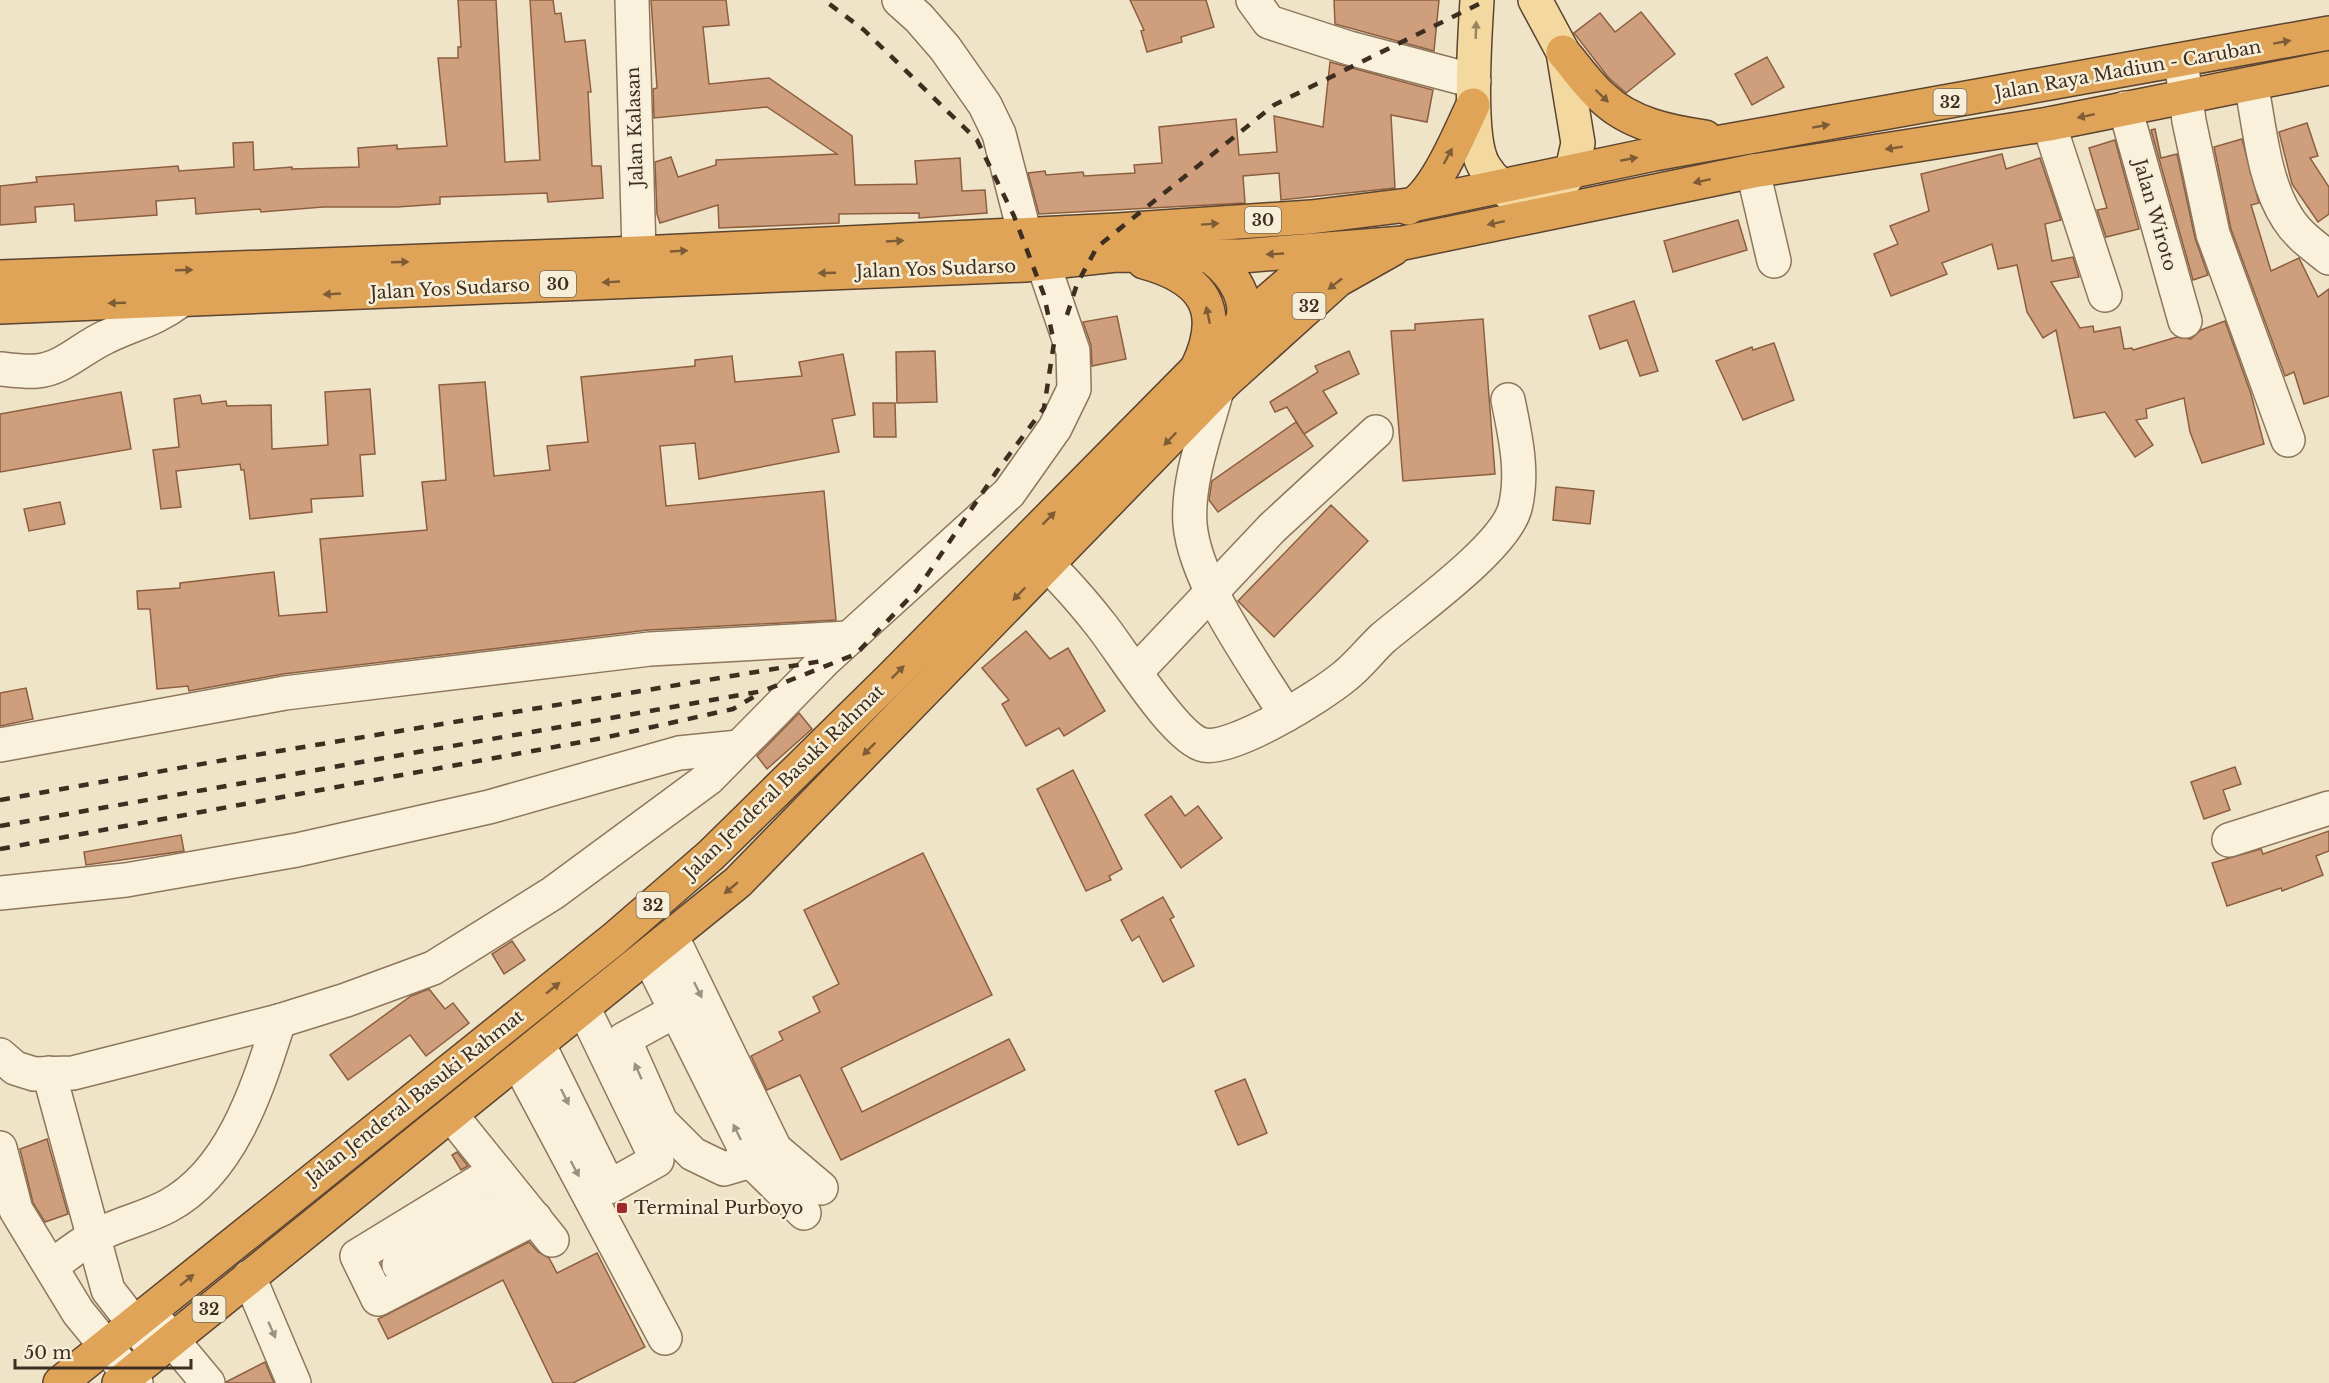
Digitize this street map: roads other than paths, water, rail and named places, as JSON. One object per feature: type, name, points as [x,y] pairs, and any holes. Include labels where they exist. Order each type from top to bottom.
[{"type":"highway","name":"Jalan Raya Madiun - Caruban","points":[[1572,170],[2329,33]]},
{"type":"highway","points":[[1563,52],[1604,100],[1635,119],[1666,131],[1734,142]]},
{"type":"highway","name":"Jalan Raya Madiun - Caruban","points":[[1541,213],[1753,171],[2049,124],[2329,68]]},
{"type":"highway","points":[[1416,204],[1446,161],[1473,93]]},
{"type":"highway","name":"32","points":[[1241,324],[1306,268],[1333,250],[1416,204],[1572,170]]},
{"type":"highway","name":"30","points":[[1113,243],[1416,204]]},
{"type":"highway","name":"32","points":[[1213,381],[1338,280],[1403,243],[1541,213]]},
{"type":"highway","name":"Jalan Yos Sudarso","points":[[0,307],[180,301],[641,267],[1025,235],[1113,243]]},
{"type":"highway","name":"Jalan Yos Sudarso","points":[[0,277],[1042,263],[1113,243]]},
{"type":"highway","name":"30","points":[[1113,243],[1183,244],[1210,256],[1225,269],[1236,285],[1244,309],[1241,324],[1213,381]]},
{"type":"highway","name":"30","points":[[1113,243],[1186,279],[1202,295],[1210,318],[1209,342],[1213,381]]},
{"type":"highway","name":"30","points":[[1210,256],[1333,250],[1403,243]]},
{"type":"highway","name":"Jalan Jenderal Basuki Rahmat","points":[[60,1383],[614,939],[711,855],[1037,554],[1213,381]]},
{"type":"highway","name":"Jalan Jenderal Basuki Rahmat","points":[[128,1380],[164,1346],[661,947],[738,882],[1037,554]]},
{"type":"highway","points":[[471,1054],[517,1062]]},
{"type":"main road","points":[[1477,0],[1473,93],[1483,165],[1516,201],[1541,213],[1572,170],[1578,143],[1563,52],[1535,0]]},
{"type":"street","name":"Jalan Kalasan","points":[[632,0],[641,267]]},
{"type":"street","points":[[0,1055],[15,1068],[34,1074],[73,1073],[279,1021],[346,1000],[433,968],[553,893],[709,778],[848,638],[1009,493],[1055,428],[1074,389],[1073,351],[1042,263],[1025,235],[999,134],[985,105],[945,48],[920,18],[899,0]]},
{"type":"street","points":[[1253,0],[1269,22],[1473,93]]},
{"type":"street","points":[[2181,60],[2185,97],[2213,234],[2289,440]]},
{"type":"street","points":[[2251,84],[2278,201],[2289,220],[2306,240],[2329,258]]},
{"type":"street","name":"Jalan Wiroto","points":[[2124,108],[2185,321]]},
{"type":"street","points":[[2049,124],[2105,295]]},
{"type":"street","points":[[1753,171],[1774,261]]},
{"type":"street","points":[[0,369],[37,371],[59,366],[78,351],[106,336],[157,318],[180,301]]},
{"type":"street","points":[[1213,381],[1191,498],[1190,524],[1196,558],[1212,592],[1286,715]]},
{"type":"street","points":[[1037,554],[1101,624],[1180,731],[1204,745],[1234,741],[1286,715],[1344,676],[1381,640],[1497,538],[1515,509],[1519,460],[1508,400]]},
{"type":"street","points":[[1136,672],[1272,528],[1377,432]]},
{"type":"street","points":[[0,745],[296,692],[650,649],[848,638]]},
{"type":"street","points":[[0,893],[126,880],[297,849],[489,807],[669,756],[739,747]]},
{"type":"street","points":[[2229,840],[2329,808]]},
{"type":"street","points":[[661,947],[677,1010],[763,1155],[812,1200]]},
{"type":"street","points":[[661,947],[763,1155]]},
{"type":"street","points":[[517,1062],[609,1187],[657,1160],[584,1009]]},
{"type":"street","points":[[677,1010],[624,1039],[661,1122],[693,1154],[724,1169],[763,1155]]},
{"type":"street","points":[[51,1267],[92,1237],[170,1205],[203,1179],[220,1160],[260,1080],[279,1021]]},
{"type":"street","points":[[517,1062],[665,1338]]},
{"type":"street","points":[[49,1073],[108,1290],[141,1317],[164,1346],[208,1383]]},
{"type":"street","points":[[452,1115],[535,1218],[369,1282],[357,1256],[496,1171]]},
{"type":"street","points":[[0,1148],[16,1210],[78,1312],[106,1346],[128,1380]]},
{"type":"street","points":[[249,1277],[294,1383]]},
{"type":"railway","points":[[0,826],[763,691],[856,654],[917,590],[997,471],[1044,408],[1054,343],[1044,295],[1014,216],[977,140],[864,30],[824,0]]},
{"type":"railway","points":[[1067,315],[1077,284],[1097,247],[1274,105],[1487,0]]},
{"type":"railway","points":[[0,800],[213,762],[822,661]]},
{"type":"railway","points":[[0,849],[603,738],[733,709],[755,696]]},
{"type":"place","name":"Terminal Purboyo","points":[[622,1208]]}]
